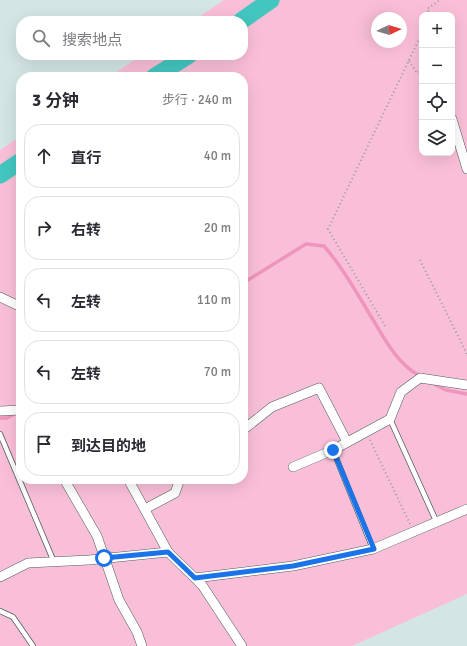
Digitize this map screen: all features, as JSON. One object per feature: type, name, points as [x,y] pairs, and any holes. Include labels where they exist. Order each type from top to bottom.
[{"type":"highway","points":[[248,16],[271,0]]},
{"type":"highway","points":[[162,72],[181,60]]},
{"type":"highway","points":[[0,175],[16,164]]},
{"type":"street","points":[[452,120],[467,169]]},
{"type":"street","points":[[0,297],[16,305]]},
{"type":"street","points":[[293,468],[333,450],[390,419],[401,392],[420,378],[467,385]]},
{"type":"street","points":[[248,426],[272,407],[319,388],[347,442]]},
{"type":"street","points":[[0,411],[16,410]]},
{"type":"street","points":[[67,484],[96,536],[119,600],[137,632],[142,646]]},
{"type":"street","points":[[131,484],[168,552],[202,585],[242,646]]},
{"type":"street","points":[[145,509],[176,493],[179,484]]},
{"type":"street","points":[[195,578],[293,566],[374,549],[467,509]]},
{"type":"street","points":[[0,576],[28,563],[168,552]]},
{"type":"lane","points":[[390,419],[437,523]]},
{"type":"lane","points":[[0,434],[16,472]]},
{"type":"lane","points":[[333,450],[374,549]]},
{"type":"lane","points":[[21,484],[54,562]]},
{"type":"lane","points":[[0,611],[13,617],[33,646]]},
{"type":"path","points":[[428,12],[427,9],[440,0]]},
{"type":"path","points":[[384,326],[328,229],[419,39]]},
{"type":"path","points":[[409,60],[417,73],[419,72]]},
{"type":"path","points":[[420,260],[467,354]]},
{"type":"path","points":[[366,432],[414,532]]},
{"type":"shaded area","points":[[224,0],[467,0],[467,594],[352,646],[0,646],[0,150],[16,139],[16,484],[248,484],[248,72],[116,72],[134,60],[248,60],[248,16],[200,16]]},
{"type":"waterway","points":[[248,280],[306,244],[324,246],[345,274],[384,338],[399,359],[420,376]]},
{"type":"waterway","points":[[434,384],[446,390],[467,394]]},
{"type":"waterway","points":[[0,418],[7,418],[16,413]]},
{"type":"route","points":[[104,558],[168,552],[195,578],[293,566],[374,549],[333,450]]}]
